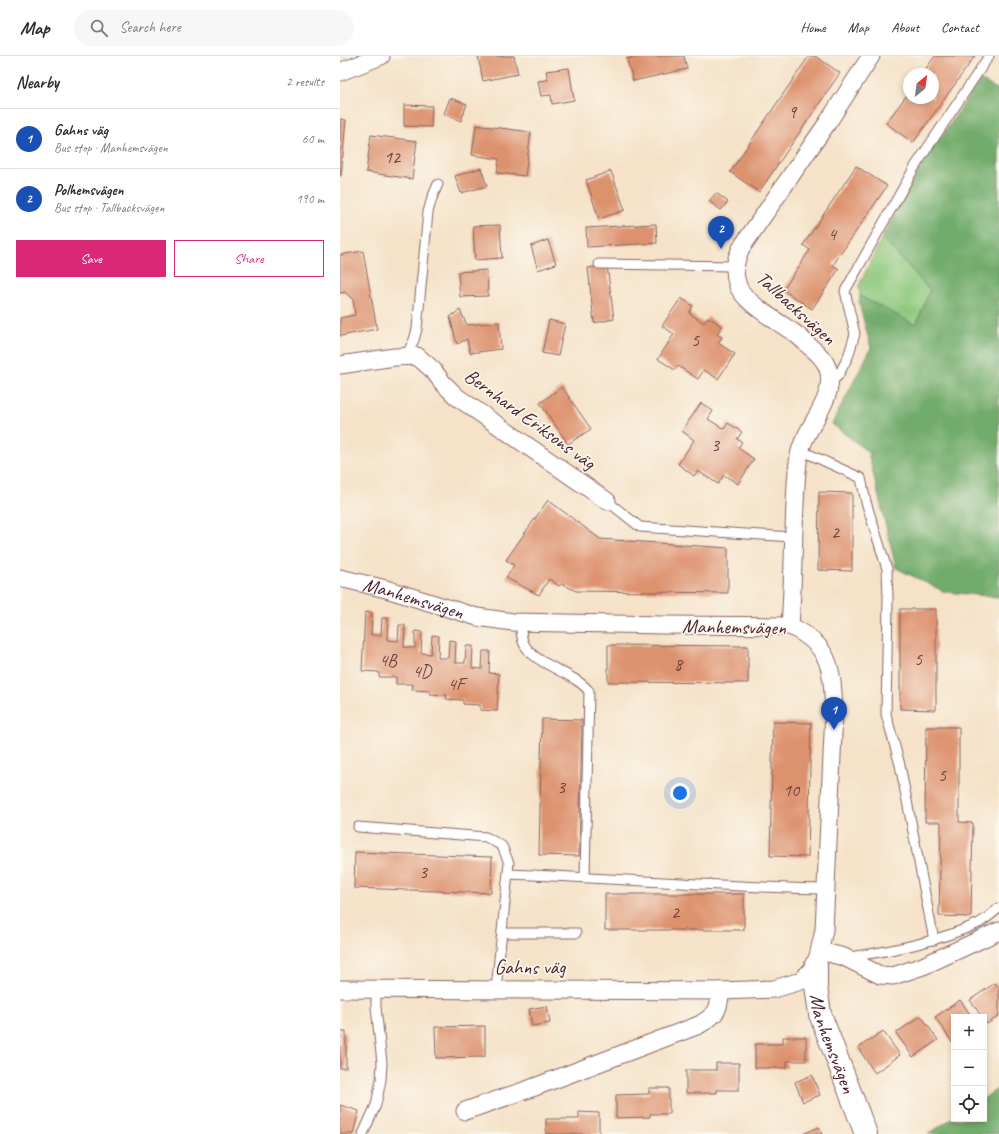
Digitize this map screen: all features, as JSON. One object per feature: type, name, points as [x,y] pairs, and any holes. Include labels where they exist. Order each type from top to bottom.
[{"type":"street","points":[[340,72],[381,56]]},
{"type":"street","name":"Tallbacksvägen","points":[[830,382],[828,368],[820,355],[794,333],[760,309],[741,292],[736,277],[735,266],[741,248],[828,122],[870,56]]},
{"type":"street","name":"Bernhard Eriksons väg","points":[[340,365],[406,356],[417,356],[433,370],[442,382],[457,397],[607,501]]},
{"type":"street","points":[[790,626],[797,465],[800,450],[822,407],[830,382]]},
{"type":"street","name":"Manhemsvägen","points":[[340,578],[386,589],[477,617],[520,622],[790,626],[804,633],[818,645],[825,657],[832,680],[834,712],[827,889],[824,930],[818,958],[816,986],[820,1014],[866,1134]]},
{"type":"street","points":[[818,958],[844,958],[880,975],[893,976],[923,966],[999,931]]},
{"type":"street","name":"Gahns väg","points":[[340,988],[720,991],[774,989],[801,981],[818,958]]},
{"type":"street","points":[[465,1111],[532,1088],[699,1025],[714,1016],[718,1010],[720,1004],[720,991]]},
{"type":"lane","points":[[830,382],[838,376],[848,357],[855,334],[845,291],[916,165],[989,56]]},
{"type":"lane","points":[[406,356],[414,340],[417,329],[428,212],[438,184]]},
{"type":"lane","points":[[599,264],[735,266]]},
{"type":"lane","points":[[800,450],[861,478],[866,502],[887,569],[888,607],[886,714],[900,766],[934,940]]},
{"type":"lane","points":[[607,501],[640,527],[793,538]]},
{"type":"lane","points":[[520,622],[524,643],[532,655],[582,683],[589,691],[585,877]]},
{"type":"lane","points":[[358,827],[486,837],[502,846],[509,863],[496,989]]},
{"type":"lane","points":[[508,874],[585,877],[757,888],[827,889]]},
{"type":"lane","points":[[844,958],[887,952],[934,940],[980,922],[999,908]]},
{"type":"lane","points":[[502,932],[576,933]]},
{"type":"lane","points":[[363,1134],[376,1105],[381,1080],[382,1063],[376,1007],[376,989]]},
{"type":"green space","points":[[980,80],[999,90],[999,597],[945,592],[896,568],[868,452],[832,424],[871,348],[859,303],[860,296],[916,325],[930,290],[882,238],[918,171]]},
{"type":"green space","points":[[882,238],[930,290],[916,325],[860,296],[859,286]]},
{"type":"green space","points":[[999,1088],[999,1134],[928,1134],[951,1119],[951,1122],[987,1122],[987,1096]]},
{"type":"building","points":[[478,56],[514,56],[518,74],[483,81]]},
{"type":"building","points":[[642,56],[684,56],[687,69],[633,81],[627,59]]},
{"type":"building","points":[[809,56],[815,56],[840,73],[759,192],[730,172]]},
{"type":"building","points":[[935,56],[975,56],[913,143],[886,123],[903,100],[903,104],[939,104],[939,68],[926,68]]},
{"type":"building","points":[[569,68],[574,100],[552,104],[551,95],[541,96],[538,81],[548,80],[546,71]]},
{"type":"building","points":[[450,98],[467,104],[461,121],[444,114]]},
{"type":"building","points":[[404,105],[432,106],[431,127],[404,126]]},
{"type":"building","points":[[340,119],[346,120],[341,176],[340,176]]},
{"type":"building","points":[[476,125],[531,132],[525,176],[497,173],[499,159],[472,155]]},
{"type":"building","points":[[371,135],[417,141],[412,179],[366,172]]},
{"type":"building","points":[[856,166],[887,186],[833,265],[839,269],[812,309],[783,290],[810,250],[803,245]]},
{"type":"building","points":[[481,168],[487,186],[461,193],[455,176]]},
{"type":"building","points":[[611,171],[625,210],[599,219],[586,180]]},
{"type":"building","points":[[716,193],[728,202],[721,210],[709,201]]},
{"type":"building","points":[[656,224],[657,243],[587,247],[586,228]]},
{"type":"building","points":[[500,225],[502,258],[475,260],[473,226]]},
{"type":"building","points":[[548,240],[556,264],[538,270],[531,246]]},
{"type":"building","points":[[363,251],[377,329],[340,336],[340,318],[355,315],[353,300],[345,292],[340,293],[340,255]]},
{"type":"building","points":[[607,265],[614,319],[594,323],[588,268]]},
{"type":"building","points":[[487,270],[488,296],[460,297],[458,272]]},
{"type":"building","points":[[681,298],[693,306],[689,313],[704,323],[708,317],[722,326],[717,334],[722,337],[718,343],[735,354],[718,379],[704,370],[698,379],[678,366],[675,370],[658,359],[674,334],[662,326]]},
{"type":"building","points":[[460,310],[467,325],[499,322],[501,349],[470,353],[467,339],[457,344],[450,317]]},
{"type":"building","points":[[549,320],[565,324],[558,356],[542,353]]},
{"type":"building","points":[[562,387],[591,429],[568,444],[540,403]]},
{"type":"building","points":[[701,403],[713,411],[708,419],[724,429],[728,423],[742,432],[737,439],[742,442],[738,448],[754,459],[738,484],[724,475],[718,484],[698,471],[694,476],[678,464],[694,440],[682,431]]},
{"type":"building","points":[[819,492],[852,493],[852,571],[818,570]]},
{"type":"building","points":[[548,500],[600,539],[728,548],[728,593],[576,591],[562,584],[559,586],[549,579],[539,595],[506,578],[514,565],[506,560]]},
{"type":"building","points":[[900,609],[936,609],[936,710],[900,709]]},
{"type":"building","points":[[365,612],[372,613],[371,635],[381,635],[382,618],[388,618],[387,640],[398,641],[399,625],[405,625],[404,647],[415,648],[415,631],[422,632],[421,653],[431,654],[432,635],[439,636],[438,658],[448,658],[449,640],[456,641],[455,663],[465,663],[466,646],[473,646],[472,668],[482,669],[483,651],[490,651],[489,673],[499,674],[497,711],[480,710],[480,705],[463,704],[463,700],[446,699],[447,695],[430,694],[430,691],[412,690],[413,684],[396,684],[396,677],[379,677],[379,672],[362,671]]},
{"type":"building","points":[[608,645],[748,646],[748,683],[608,682]]},
{"type":"building","points":[[542,719],[582,720],[579,856],[539,855]]},
{"type":"building","points":[[773,722],[811,723],[808,857],[770,856]]},
{"type":"building","points":[[926,727],[959,727],[959,822],[973,823],[971,917],[939,916],[941,822],[925,822]]},
{"type":"building","points":[[355,852],[492,857],[491,893],[354,888]]},
{"type":"building","points":[[605,894],[744,894],[744,930],[605,930]]},
{"type":"building","points":[[995,983],[999,988],[999,1016],[987,1024],[987,1014],[980,1014],[970,1000]]},
{"type":"building","points":[[960,1000],[970,1014],[951,1014],[951,1041],[935,1017]]},
{"type":"building","points":[[547,1006],[550,1023],[532,1026],[529,1009]]},
{"type":"building","points":[[921,1016],[938,1040],[913,1057],[896,1033]]},
{"type":"building","points":[[485,1026],[485,1057],[436,1058],[435,1027]]},
{"type":"building","points":[[883,1031],[900,1055],[875,1073],[858,1048]]},
{"type":"building","points":[[340,1032],[346,1032],[346,1068],[340,1068]]},
{"type":"building","points":[[783,1037],[806,1037],[806,1061],[787,1061],[787,1068],[755,1068],[755,1044],[783,1044]]},
{"type":"building","points":[[716,1063],[739,1063],[739,1090],[717,1090],[717,1093],[686,1093],[686,1070],[716,1070]]},
{"type":"building","points":[[812,1075],[820,1095],[803,1102],[795,1082]]},
{"type":"building","points":[[649,1088],[669,1088],[669,1114],[650,1114],[650,1117],[616,1118],[616,1095],[649,1094]]},
{"type":"building","points":[[340,1105],[359,1111],[353,1134],[340,1134]]},
{"type":"building","points":[[579,1112],[599,1113],[599,1134],[546,1134],[546,1119],[579,1119]]},
{"type":"building","points":[[819,1127],[822,1134],[803,1134]]},
{"type":"place","name":"Polhemsvägen","points":[[721,249]]},
{"type":"place","name":"Gahns väg","points":[[834,730]]}]
